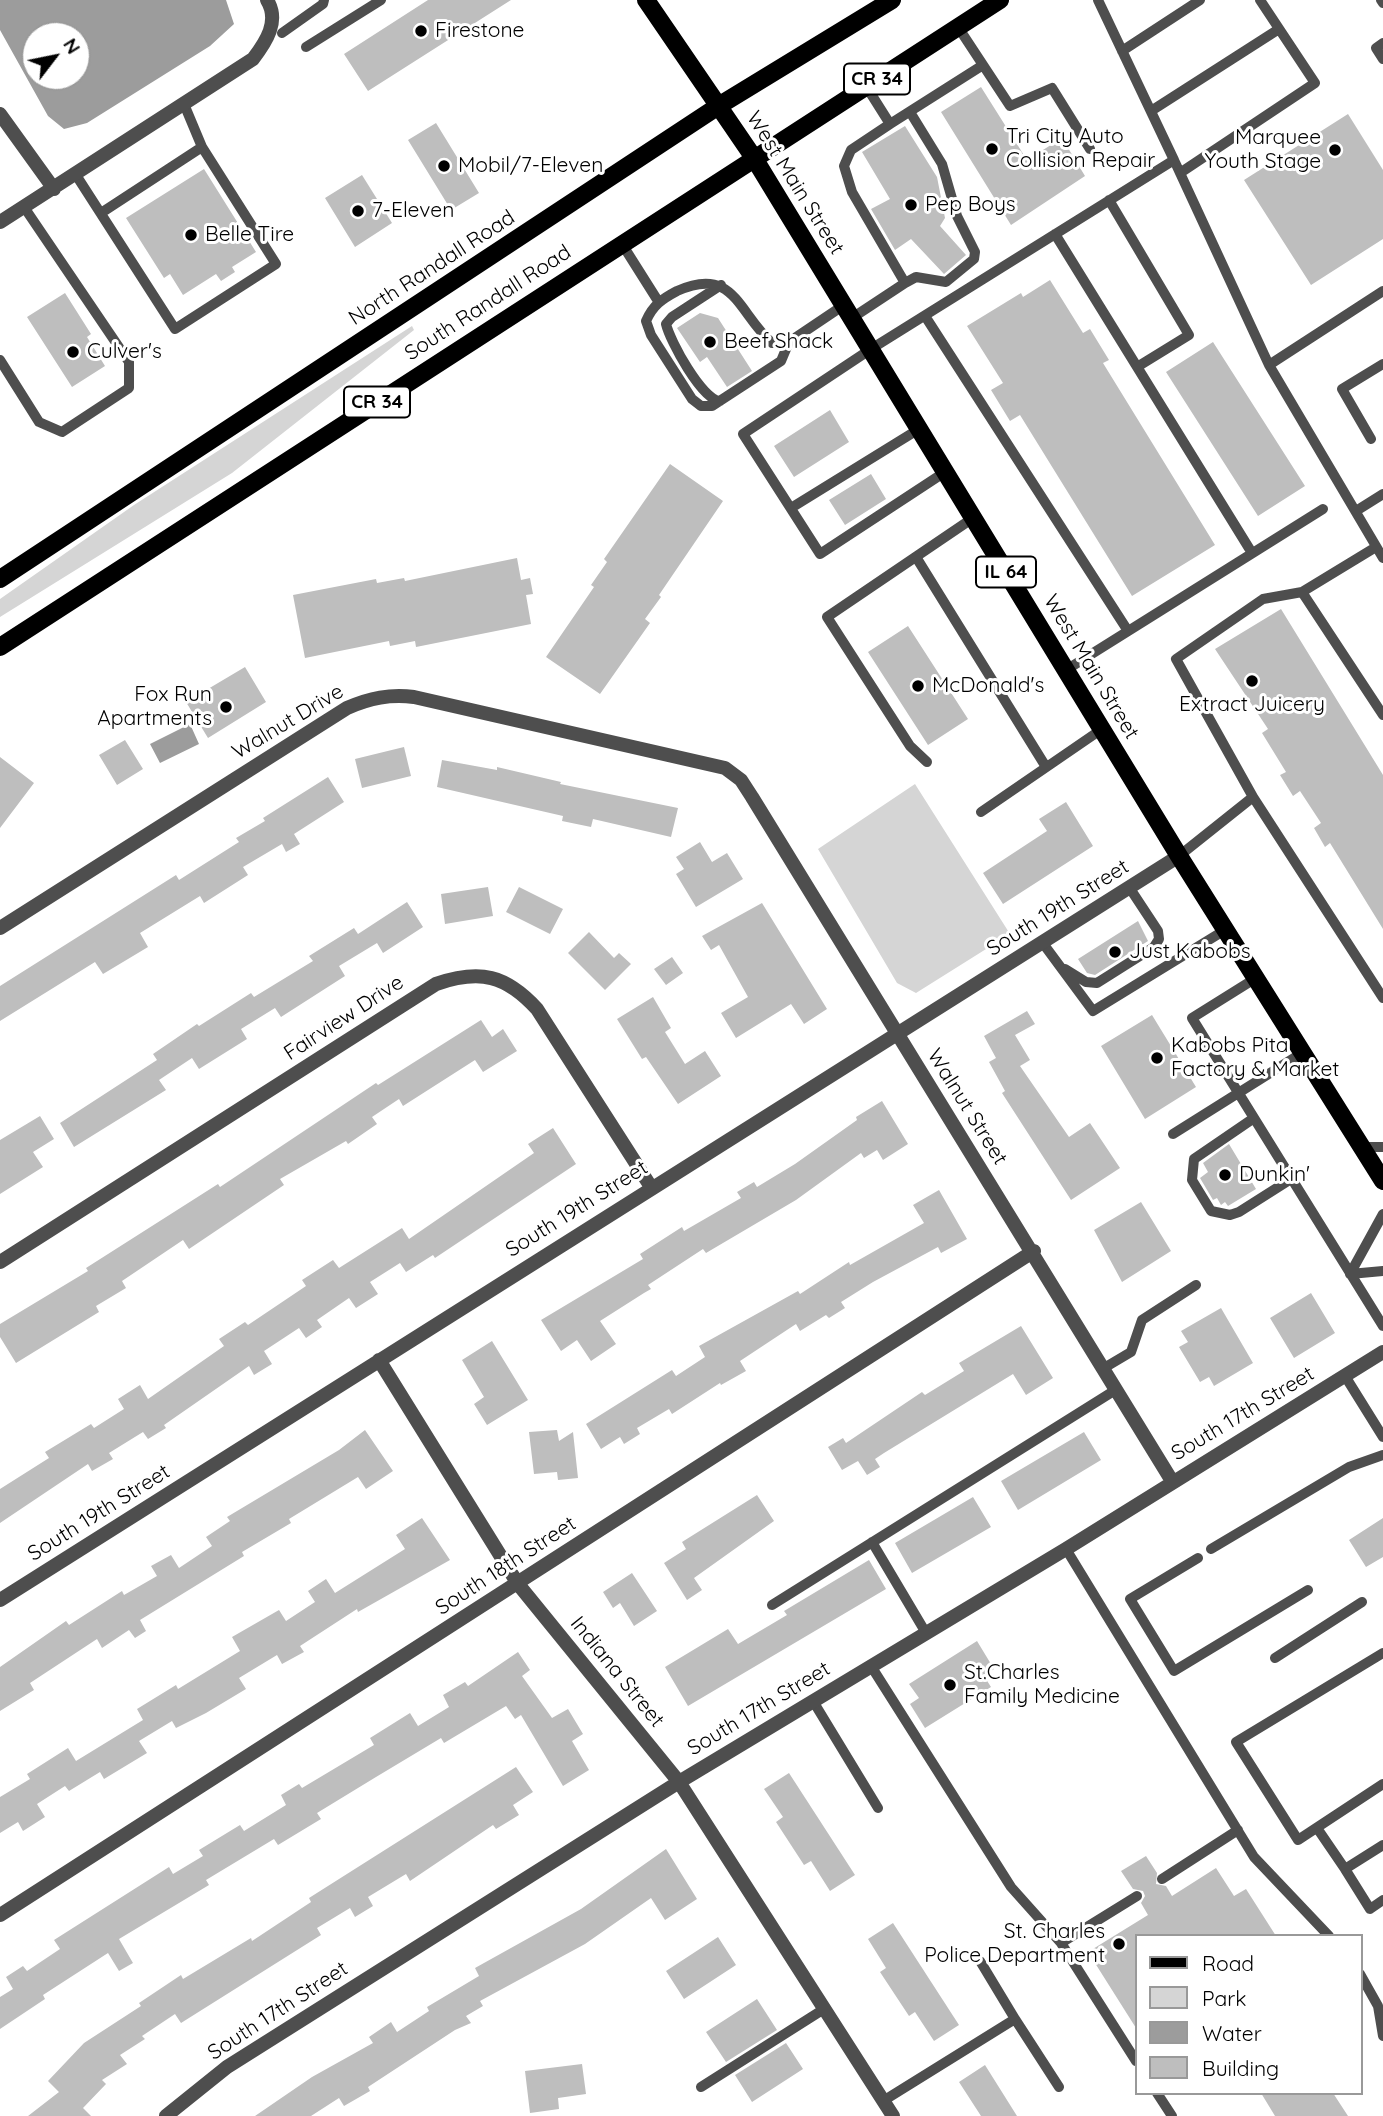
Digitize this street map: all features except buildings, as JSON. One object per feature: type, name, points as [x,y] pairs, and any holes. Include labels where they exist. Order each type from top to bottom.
[{"type":"main road","name":"West Main Street","points":[[646,0],[754,158],[1179,856],[1383,1181]]},
{"type":"main road","name":"North Randall Road","points":[[0,579],[720,105],[892,0]]},
{"type":"main road","name":"CR 34","points":[[754,158],[1000,0]]},
{"type":"main road","name":"South Randall Road","points":[[0,647],[754,158]]},
{"type":"street","points":[[0,222],[253,60],[271,26],[273,10],[267,0]]},
{"type":"street","points":[[0,114],[54,189]]},
{"type":"street","name":"Walnut Drive","points":[[0,928],[347,708],[368,699],[414,696],[716,765]]},
{"type":"street","name":"Walnut Street","points":[[716,765],[741,780],[752,797],[896,1035],[1034,1251],[1172,1481]]},
{"type":"street","name":"South 19th Street","points":[[0,1600],[1179,856]]},
{"type":"street","name":"Fairview Drive","points":[[0,1262],[436,984],[460,976],[485,975],[504,981],[523,994],[537,1009],[651,1187]]},
{"type":"street","name":"South 18th Street","points":[[0,1915],[1034,1251]]},
{"type":"street","name":"South 17th Street","points":[[166,2116],[227,2067],[679,1782],[1066,1549],[1383,1352]]},
{"type":"street","name":"Indiana Street","points":[[379,1360],[518,1584],[679,1782],[893,2116]]},
{"type":"lane","points":[[282,33],[323,4],[324,0]]},
{"type":"lane","points":[[306,47],[381,0]]},
{"type":"lane","points":[[1098,0],[1269,365],[1383,558]]},
{"type":"lane","points":[[1122,51],[1200,0]]},
{"type":"lane","points":[[1180,173],[1315,83],[1260,0]]},
{"type":"lane","points":[[958,27],[1010,106],[1052,88],[1090,149]]},
{"type":"lane","points":[[1151,111],[1279,29]]},
{"type":"lane","points":[[1383,43],[1376,48],[1383,59]]},
{"type":"lane","points":[[905,283],[852,192],[844,166],[851,150],[983,65]]},
{"type":"lane","points":[[866,86],[890,124]]},
{"type":"lane","points":[[75,175],[175,329],[276,264],[202,147],[184,104]]},
{"type":"lane","points":[[789,342],[781,361],[712,406],[701,406],[692,399],[651,335],[646,320],[658,301],[694,284],[721,285],[734,295],[760,332],[772,343],[789,342],[916,277],[946,282],[974,259],[942,164],[910,112]]},
{"type":"lane","points":[[101,213],[202,147]]},
{"type":"lane","points":[[945,472],[820,554],[744,433],[871,349],[1174,160]]},
{"type":"lane","points":[[1109,200],[1189,335],[1137,367]]},
{"type":"lane","points":[[0,360],[39,422],[62,432],[129,388],[129,362],[24,207]]},
{"type":"lane","points":[[1055,234],[1252,553]]},
{"type":"lane","points":[[622,244],[658,301]]},
{"type":"lane","points":[[720,401],[706,396],[669,336],[666,324],[672,317],[721,285]]},
{"type":"lane","points":[[1269,365],[1383,291]]},
{"type":"lane","points":[[925,316],[1128,631]]},
{"type":"lane","points":[[1371,439],[1342,389],[1383,364]]},
{"type":"lane","points":[[791,508],[919,429]]},
{"type":"lane","points":[[1356,511],[1383,494]]},
{"type":"lane","points":[[1066,670],[1322,509]]},
{"type":"lane","points":[[927,762],[910,746],[827,617],[974,519]]},
{"type":"lane","points":[[1376,547],[1302,592],[1264,599],[1176,659],[1253,797],[1383,998]]},
{"type":"lane","points":[[916,557],[1046,767]]},
{"type":"lane","points":[[1302,592],[1383,715]]},
{"type":"lane","points":[[981,812],[1102,729]]},
{"type":"lane","points":[[1179,856],[1253,797]]},
{"type":"lane","points":[[1060,966],[1086,982],[1097,983],[1154,947],[1158,931],[1129,887]]},
{"type":"lane","points":[[1042,942],[1093,1011],[1226,930]]},
{"type":"lane","points":[[1154,947],[1165,965]]},
{"type":"lane","points":[[1256,978],[1192,1018],[1383,1326]]},
{"type":"lane","points":[[1173,1134],[1303,1053]]},
{"type":"lane","points":[[1254,1118],[1194,1158],[1192,1180],[1211,1211],[1230,1215],[1291,1179]]},
{"type":"lane","points":[[1361,1147],[1383,1147]]},
{"type":"lane","points":[[1350,1274],[1383,1214]]},
{"type":"lane","points":[[1350,1274],[1383,1271]]},
{"type":"lane","points":[[1104,1368],[1131,1352],[1142,1320],[1196,1285]]},
{"type":"lane","points":[[1345,1376],[1383,1437]]},
{"type":"lane","points":[[772,1605],[1117,1390]]},
{"type":"lane","points":[[1212,1549],[1349,1467],[1383,1455]]},
{"type":"lane","points":[[872,1542],[926,1633]]},
{"type":"lane","points":[[1066,1549],[1254,1857],[1327,1934]]},
{"type":"lane","points":[[1198,1558],[1130,1599],[1174,1671],[1308,1590]]},
{"type":"lane","points":[[1275,1658],[1362,1602]]},
{"type":"lane","points":[[1383,1653],[1236,1742],[1298,1840],[1383,1784]]},
{"type":"lane","points":[[871,1666],[1011,1887],[1061,1943],[1134,2058]]},
{"type":"lane","points":[[813,1701],[878,1808]]},
{"type":"lane","points":[[1317,1828],[1370,1909],[1383,1900]]},
{"type":"lane","points":[[1161,1879],[1238,1830]]},
{"type":"lane","points":[[1345,1869],[1383,1845]]},
{"type":"lane","points":[[1061,1943],[1137,1896]]},
{"type":"lane","points":[[980,1961],[1059,2087]]},
{"type":"lane","points":[[1362,1977],[1381,2005],[1383,2036]]},
{"type":"lane","points":[[701,2087],[824,2009]]},
{"type":"lane","points":[[883,2101],[1016,2018]]},
{"type":"lane","points":[[1158,2095],[1172,2116]]},
{"type":"green space","points":[[412,326],[414,330],[232,473],[0,617],[0,599],[134,505]]},
{"type":"green space","points":[[915,784],[1010,934],[916,993],[897,983],[818,849]]},
{"type":"water","points":[[0,0],[226,0],[234,24],[210,46],[87,123],[64,129],[48,116],[34,91],[91,91],[91,21],[21,21],[21,68],[0,30]]},
{"type":"water","points":[[190,724],[199,744],[160,763],[150,744]]},
{"type":"place","name":"Firestone","points":[[421,31]]},
{"type":"place","name":"Tri City Auto Collision Repair","points":[[992,149]]},
{"type":"place","name":"Marquee Youth Stage","points":[[1335,150]]},
{"type":"place","name":"Mobil/7-Eleven","points":[[444,166]]},
{"type":"place","name":"Pep Boys","points":[[911,205]]},
{"type":"place","name":"7-Eleven","points":[[358,211]]},
{"type":"place","name":"Belle Tire","points":[[191,235]]},
{"type":"place","name":"Beef Shack","points":[[710,342]]},
{"type":"place","name":"Culver's","points":[[73,352]]},
{"type":"place","name":"Extract Juicery","points":[[1252,681]]},
{"type":"place","name":"McDonald's","points":[[918,686]]},
{"type":"place","name":"Fox Run Apartments","points":[[226,707]]},
{"type":"place","name":"Just Kabobs","points":[[1115,952]]},
{"type":"place","name":"Kabobs Pita Factory & Market","points":[[1157,1058]]},
{"type":"place","name":"Dunkin'","points":[[1225,1175]]},
{"type":"place","name":"St.Charles Family Medicine","points":[[950,1685]]},
{"type":"place","name":"St. Charles Police Department","points":[[1119,1944]]}]
